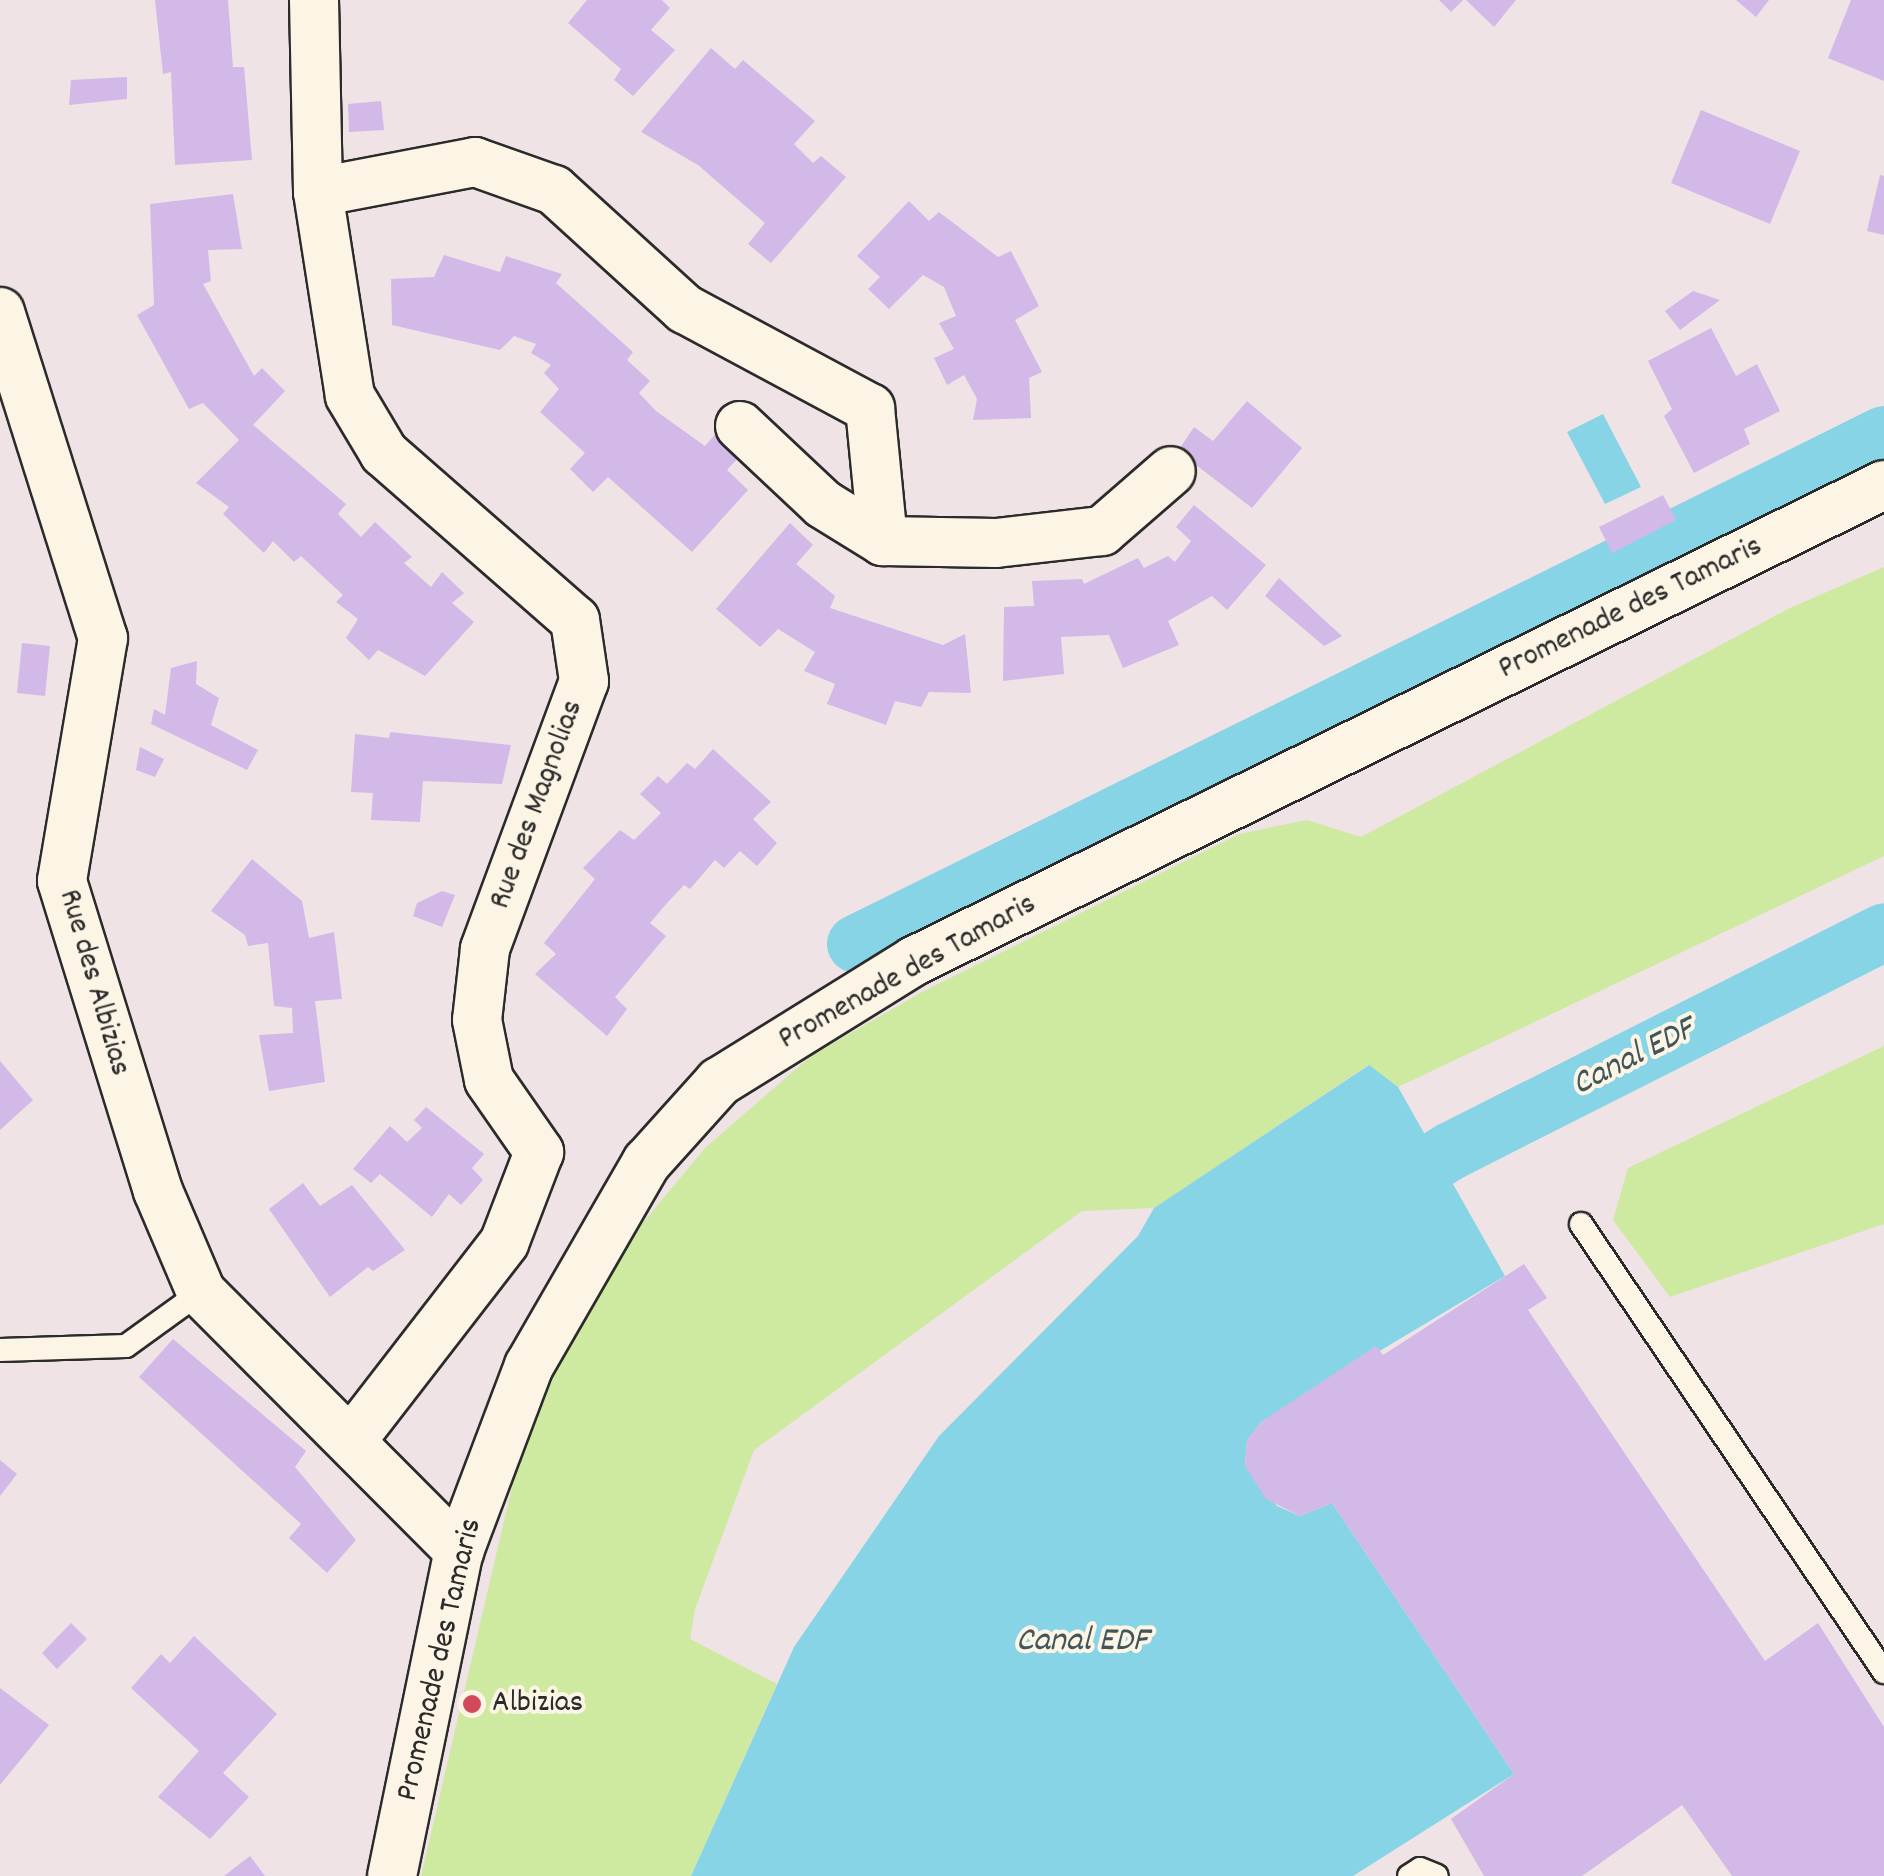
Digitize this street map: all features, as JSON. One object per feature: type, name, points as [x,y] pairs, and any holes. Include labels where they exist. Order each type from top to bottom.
[{"type":"street","points":[[314,0],[318,192],[476,162],[554,190],[685,308],[870,408],[883,541]]},
{"type":"street","name":"Rue des Magnolias","points":[[318,192],[350,396],[384,453],[574,620],[584,681],[485,949],[477,1020],[490,1080],[539,1152],[504,1243],[351,1441]]},
{"type":"street","name":"Rue des Albizias","points":[[0,312],[102,638],[62,880],[115,1065],[201,1292],[459,1551]]},
{"type":"street","points":[[740,426],[823,504],[883,541],[996,542],[1102,531],[1170,471]]},
{"type":"street","name":"Promenade des Tamaris","points":[[392,1876],[459,1551],[529,1366],[584,1262],[647,1162],[719,1082],[914,962],[1884,485]]},
{"type":"lane","points":[[1581,1224],[1884,1672]]},
{"type":"lane","points":[[0,1350],[126,1346],[201,1292]]},
{"type":"lane","points":[[1409,1876],[1420,1869],[1438,1876]]},
{"type":"green space","points":[[1884,567],[1884,856],[1398,1087],[1368,1065],[1154,1208],[1082,1211],[754,1450],[695,1609],[690,1639],[777,1684],[691,1876],[421,1876],[527,1423],[621,1249],[705,1148],[811,1056],[922,992],[1239,834],[1307,820],[1361,837],[1790,608]]},
{"type":"green space","points":[[1884,1046],[1884,1224],[1670,1297],[1613,1220],[1628,1168]]},
{"type":"water","points":[[1603,414],[1641,487],[1605,504],[1567,432]]},
{"type":"water","name":"Canal EDF","points":[[1369,1065],[1398,1087],[1505,1276],[1261,1422],[1247,1440],[1245,1466],[1277,1506],[1300,1516],[1332,1503],[1514,1774],[1353,1876],[691,1876],[794,1647],[939,1436],[1138,1236],[1154,1208]]},
{"type":"building","points":[[155,0],[228,0],[233,67],[244,67],[252,160],[175,165],[171,72],[163,74]]},
{"type":"building","points":[[587,0],[662,0],[670,8],[651,30],[675,50],[633,96],[614,80],[621,69],[568,23]]},
{"type":"building","points":[[1439,0],[1463,0],[1451,12]]},
{"type":"building","points":[[1466,0],[1516,0],[1494,27]]},
{"type":"building","points":[[1736,0],[1769,0],[1756,17]]},
{"type":"building","points":[[1851,0],[1884,0],[1884,81],[1828,58]]},
{"type":"building","points":[[711,48],[735,69],[743,60],[815,121],[794,144],[813,163],[821,156],[846,177],[771,263],[748,244],[765,223],[698,165],[641,132]]},
{"type":"building","points":[[127,77],[127,99],[69,105],[71,80]]},
{"type":"building","points":[[381,101],[384,130],[349,132],[348,104]]},
{"type":"building","points":[[1701,110],[1800,151],[1770,224],[1671,183]]},
{"type":"building","points":[[1880,175],[1884,176],[1884,235],[1867,231]]},
{"type":"building","points":[[233,194],[242,249],[208,250],[211,281],[203,284],[254,376],[262,368],[285,391],[253,425],[346,504],[338,514],[361,537],[375,522],[412,557],[404,563],[431,587],[442,572],[464,593],[452,603],[474,622],[425,676],[378,650],[369,660],[346,638],[358,619],[336,602],[343,595],[301,556],[294,562],[273,541],[264,553],[223,514],[229,507],[196,483],[239,440],[203,403],[189,409],[137,315],[154,305],[150,204]]},
{"type":"building","points":[[909,201],[929,221],[939,212],[998,257],[1011,251],[1039,306],[1015,320],[1042,372],[1029,378],[1031,418],[973,420],[977,399],[964,375],[947,385],[934,358],[954,349],[939,323],[956,316],[944,287],[923,275],[889,309],[868,289],[880,277],[857,256]]},
{"type":"building","points":[[444,255],[500,272],[506,256],[562,274],[556,283],[633,352],[627,360],[650,381],[639,393],[656,411],[705,446],[724,424],[750,445],[727,470],[748,490],[692,552],[608,477],[593,492],[570,469],[585,453],[540,412],[559,389],[544,373],[551,365],[531,353],[536,344],[514,336],[500,350],[392,325],[391,279],[434,277]]},
{"type":"building","points":[[1693,291],[1720,300],[1680,330],[1665,311]]},
{"type":"building","points":[[1711,328],[1736,376],[1757,364],[1780,411],[1744,429],[1750,444],[1694,473],[1664,416],[1672,409],[1648,361]]},
{"type":"building","points":[[1247,401],[1302,448],[1252,508],[1178,451],[1194,427],[1213,441]]},
{"type":"building","points":[[1663,495],[1676,520],[1612,553],[1599,527]]},
{"type":"building","points":[[1194,505],[1266,565],[1227,610],[1212,596],[1168,621],[1179,645],[1123,668],[1109,635],[1061,637],[1064,674],[1003,681],[1004,607],[1034,606],[1032,581],[1082,579],[1084,584],[1138,558],[1144,568],[1168,556],[1175,562],[1191,541],[1176,527]]},
{"type":"building","points":[[790,523],[813,545],[796,564],[835,596],[830,608],[943,645],[965,634],[971,693],[929,692],[921,707],[895,701],[886,725],[827,704],[835,684],[804,671],[815,652],[778,629],[760,647],[716,609]]},
{"type":"building","points":[[1279,578],[1342,636],[1324,646],[1265,596]]},
{"type":"building","points":[[22,643],[50,646],[45,696],[17,693]]},
{"type":"building","points":[[197,661],[196,684],[219,698],[211,725],[258,750],[247,770],[151,724],[154,709],[165,715],[171,668]]},
{"type":"building","points":[[390,732],[511,745],[502,784],[423,781],[420,822],[371,820],[373,793],[351,792],[355,734],[389,738]]},
{"type":"building","points":[[140,747],[164,759],[155,777],[136,770]]},
{"type":"building","points":[[713,749],[771,802],[753,819],[777,843],[757,866],[740,851],[724,868],[715,860],[690,889],[684,885],[668,902],[650,923],[666,936],[615,997],[627,1009],[607,1036],[535,974],[556,954],[544,943],[595,879],[583,868],[620,830],[634,840],[661,813],[640,794],[658,776],[667,784],[687,763],[695,769]]},
{"type":"building","points":[[252,859],[302,901],[309,938],[334,932],[342,999],[315,1001],[325,1082],[269,1091],[259,1035],[293,1033],[292,1008],[274,1006],[268,943],[248,946],[245,935],[211,911]]},
{"type":"building","points":[[442,891],[455,895],[442,927],[413,916],[417,903]]},
{"type":"building","points":[[0,1061],[33,1100],[0,1130]]},
{"type":"building","points":[[426,1107],[484,1154],[472,1168],[483,1180],[461,1205],[449,1194],[432,1217],[380,1174],[371,1183],[353,1169],[390,1126],[407,1142],[422,1128],[414,1120]]},
{"type":"building","points":[[303,1183],[320,1206],[352,1185],[405,1250],[373,1271],[368,1267],[330,1297],[269,1209]]},
{"type":"building","points":[[1524,1264],[1547,1298],[1528,1310],[1765,1661],[1818,1623],[1884,1727],[1884,1876],[1732,1876],[1682,1805],[1582,1876],[1484,1876],[1451,1819],[1514,1774],[1332,1503],[1300,1516],[1266,1499],[1245,1466],[1247,1440],[1261,1422],[1376,1346],[1383,1355]]},
{"type":"building","points":[[173,1339],[306,1451],[295,1467],[356,1540],[327,1573],[289,1538],[301,1524],[139,1377]]},
{"type":"building","points":[[0,1460],[17,1474],[0,1496]]},
{"type":"building","points":[[71,1623],[87,1639],[57,1669],[42,1653]]},
{"type":"building","points":[[194,1636],[277,1714],[223,1773],[249,1797],[210,1839],[158,1797],[199,1751],[131,1688],[161,1654],[170,1663]]},
{"type":"building","points":[[0,1688],[49,1725],[0,1785]]},
{"type":"building","points":[[470,1690],[480,1692],[476,1717],[465,1715]]},
{"type":"building","points":[[250,1856],[265,1876],[224,1876]]},
{"type":"waterway","points":[[856,944],[1884,435]]},
{"type":"waterway","name":"Canal EDF","points":[[1369,1202],[1451,1151],[1884,932]]},
{"type":"place","name":"Albizias","points":[[472,1704]]}]
